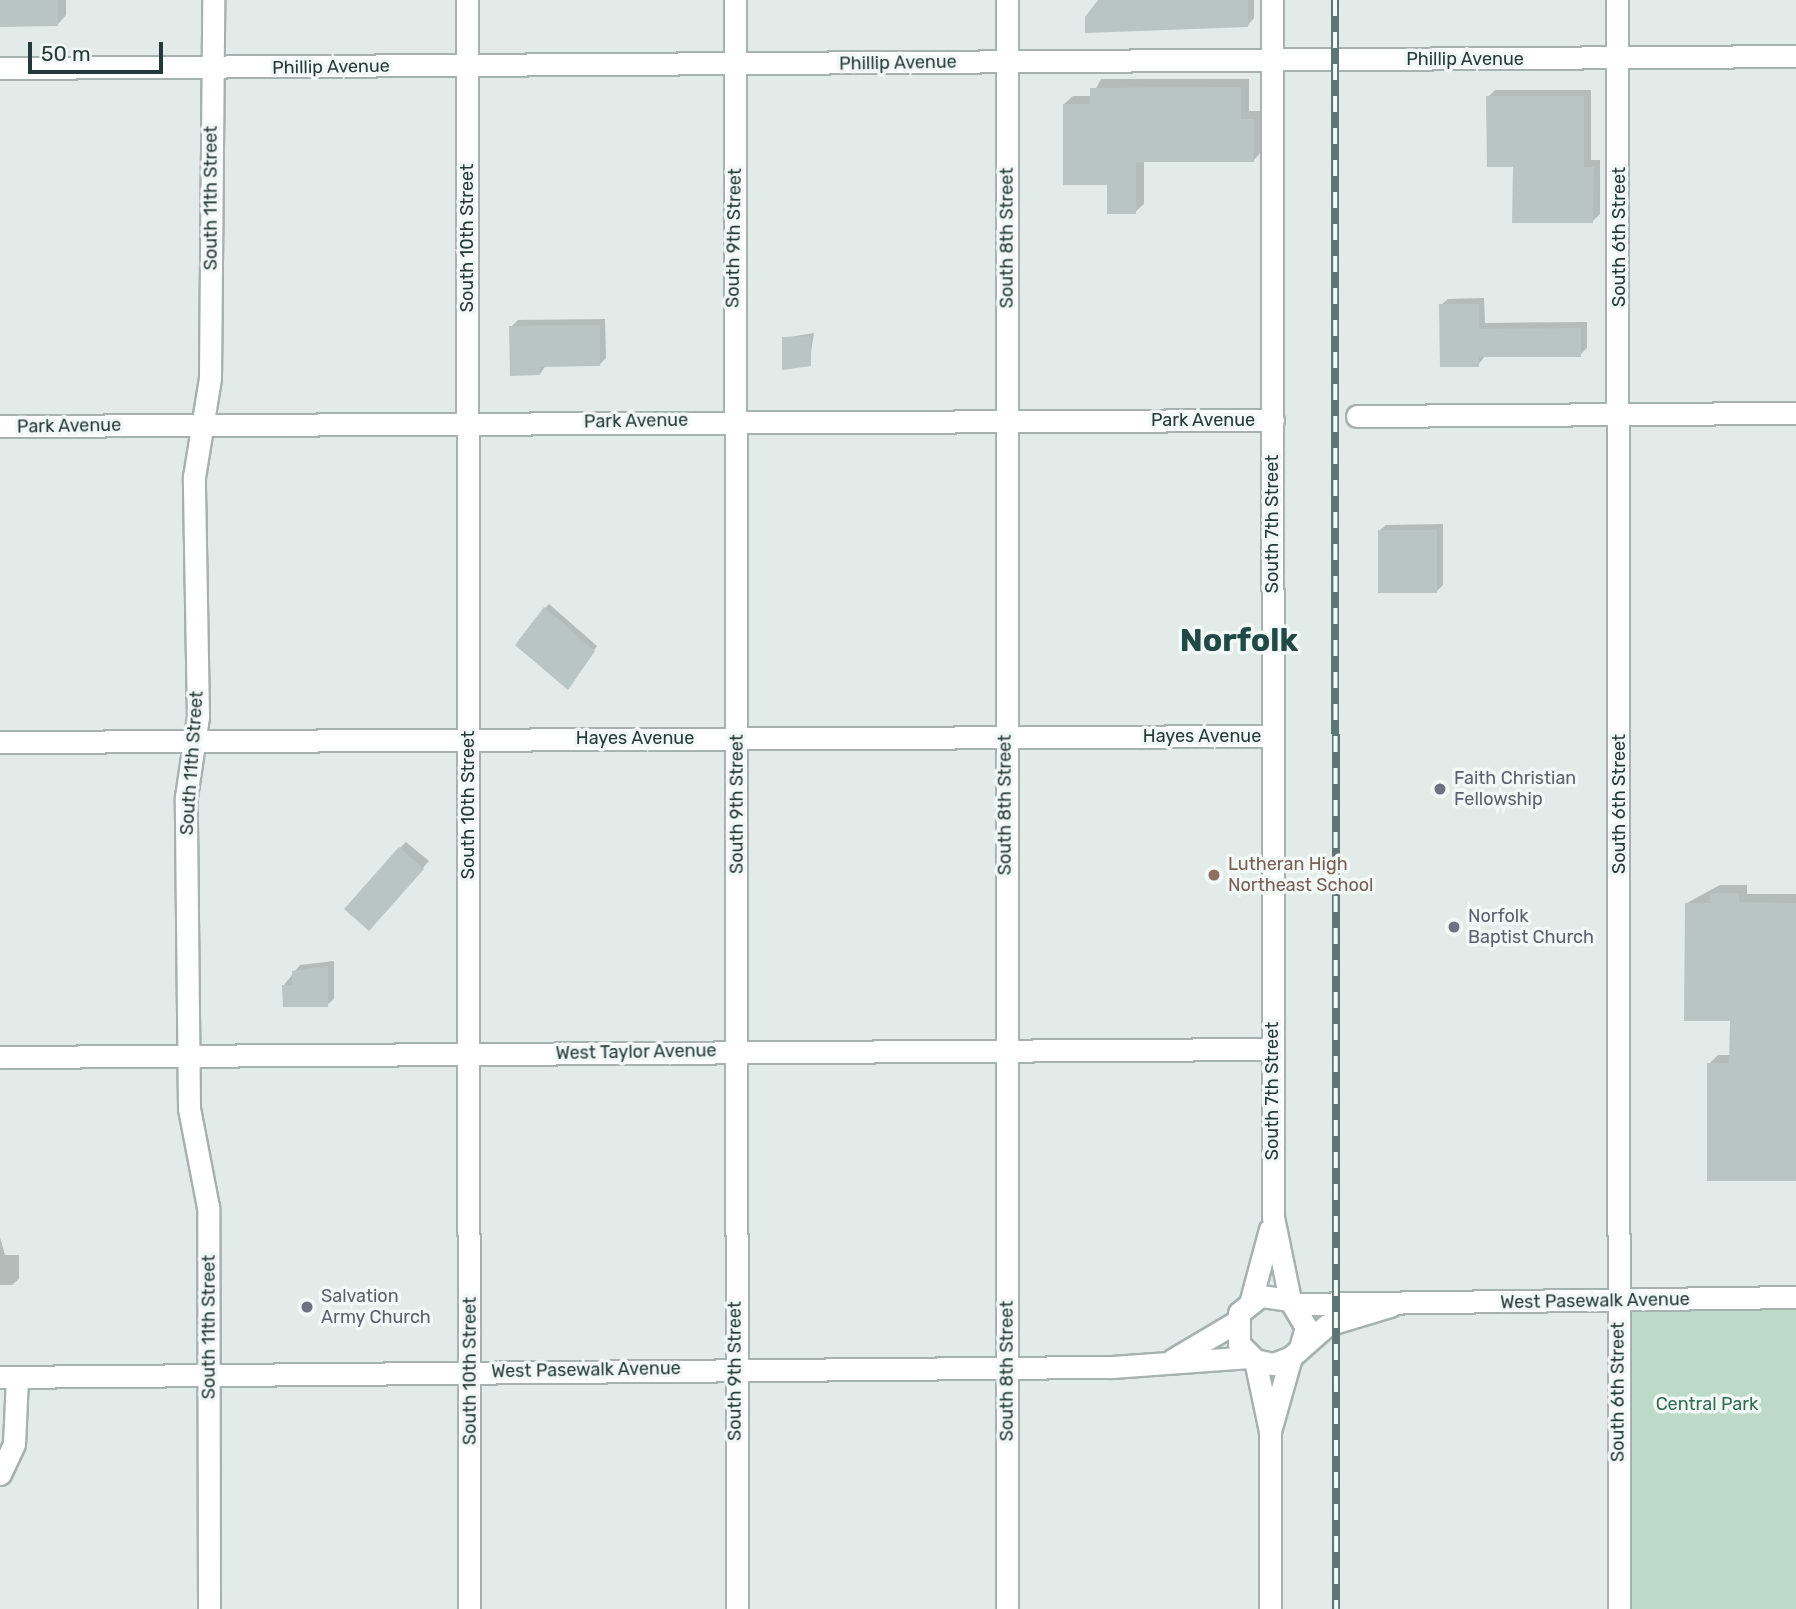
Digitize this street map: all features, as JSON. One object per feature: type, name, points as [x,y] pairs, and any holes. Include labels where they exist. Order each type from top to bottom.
[{"type":"street","name":"South 11th Street","points":[[209,1609],[208,1207],[189,1108],[186,797],[195,741],[194,477],[204,424],[213,0]]},
{"type":"street","name":"South 10th Street","points":[[467,0],[467,737],[471,1371],[469,1609]]},
{"type":"street","name":"South 9th Street","points":[[735,0],[732,420],[737,738],[737,1609]]},
{"type":"street","name":"South 8th Street","points":[[1007,0],[1008,421],[1004,734],[1007,1609]]},
{"type":"street","name":"South 7th Street","points":[[1272,0],[1273,1217],[1293,1302]]},
{"type":"street","name":"South 6th Street","points":[[1617,0],[1619,1609]]},
{"type":"street","name":"Phillip Avenue","points":[[0,68],[1796,56]]},
{"type":"street","points":[[1357,416],[1796,413]]},
{"type":"street","name":"Park Avenue","points":[[0,426],[732,420],[1273,420]]},
{"type":"street","name":"Hayes Avenue","points":[[0,742],[1004,734],[1271,736]]},
{"type":"street","name":"West Taylor Avenue","points":[[0,1057],[1272,1049]]},
{"type":"street","name":"South 7th Street","points":[[1251,1300],[1273,1217]]},
{"type":"street","points":[[1270,1431],[1295,1352],[1306,1327],[1293,1302],[1271,1294],[1251,1300],[1236,1322],[1239,1344],[1253,1358],[1273,1364],[1295,1352]]},
{"type":"street","name":"West Pasewalk Avenue","points":[[1293,1302],[1394,1305],[1796,1297]]},
{"type":"street","name":"West Pasewalk Avenue","points":[[1295,1352],[1327,1325],[1394,1305]]},
{"type":"street","name":"West Pasewalk Avenue","points":[[1172,1360],[1236,1322]]},
{"type":"street","points":[[1253,1358],[1270,1431],[1270,1609]]},
{"type":"street","name":"West Pasewalk Avenue","points":[[9,1377],[735,1368],[1112,1367],[1172,1360],[1253,1358]]},
{"type":"street","points":[[0,1474],[15,1444],[9,1377]]},
{"type":"green space","name":"Central Park","points":[[1796,1297],[1796,1609],[1619,1609],[1618,1301]]},
{"type":"building","points":[[0,0],[58,0],[58,26],[0,27]]},
{"type":"building","points":[[1098,0],[1248,0],[1248,27],[1085,33],[1085,17]]},
{"type":"building","points":[[1241,87],[1241,119],[1254,119],[1254,162],[1136,162],[1136,214],[1107,214],[1107,185],[1063,185],[1063,104],[1090,104],[1090,88]]},
{"type":"building","points":[[1486,96],[1584,96],[1584,167],[1594,167],[1593,223],[1512,223],[1513,167],[1487,167]]},
{"type":"building","points":[[1439,304],[1479,304],[1479,329],[1581,328],[1581,357],[1479,357],[1479,367],[1440,367]]},
{"type":"building","points":[[600,325],[600,366],[540,367],[540,375],[510,376],[509,326]]},
{"type":"building","points":[[811,336],[811,366],[782,370],[782,337]]},
{"type":"building","points":[[1378,530],[1437,530],[1437,593],[1378,593]]},
{"type":"building","points":[[544,607],[595,651],[568,690],[515,645]]},
{"type":"building","points":[[399,847],[424,869],[369,931],[344,909]]},
{"type":"building","points":[[1710,893],[1739,893],[1739,902],[1796,903],[1796,1181],[1707,1181],[1707,1063],[1729,1063],[1730,1021],[1684,1021],[1685,903],[1710,903]]},
{"type":"building","points":[[328,966],[328,1007],[283,1007],[282,985],[292,985],[292,971]]},
{"type":"railway","points":[[1335,0],[1336,1609]]},
{"type":"place","name":"Faith Christian Fellowship","points":[[1440,789]]},
{"type":"place","name":"Lutheran High Northeast School","points":[[1214,875]]},
{"type":"place","name":"Norfolk Baptist Church","points":[[1454,927]]},
{"type":"place","name":"Salvation Army Church","points":[[307,1307]]},
{"type":"district","name":"Norfolk","points":[[1239,640]]}]
